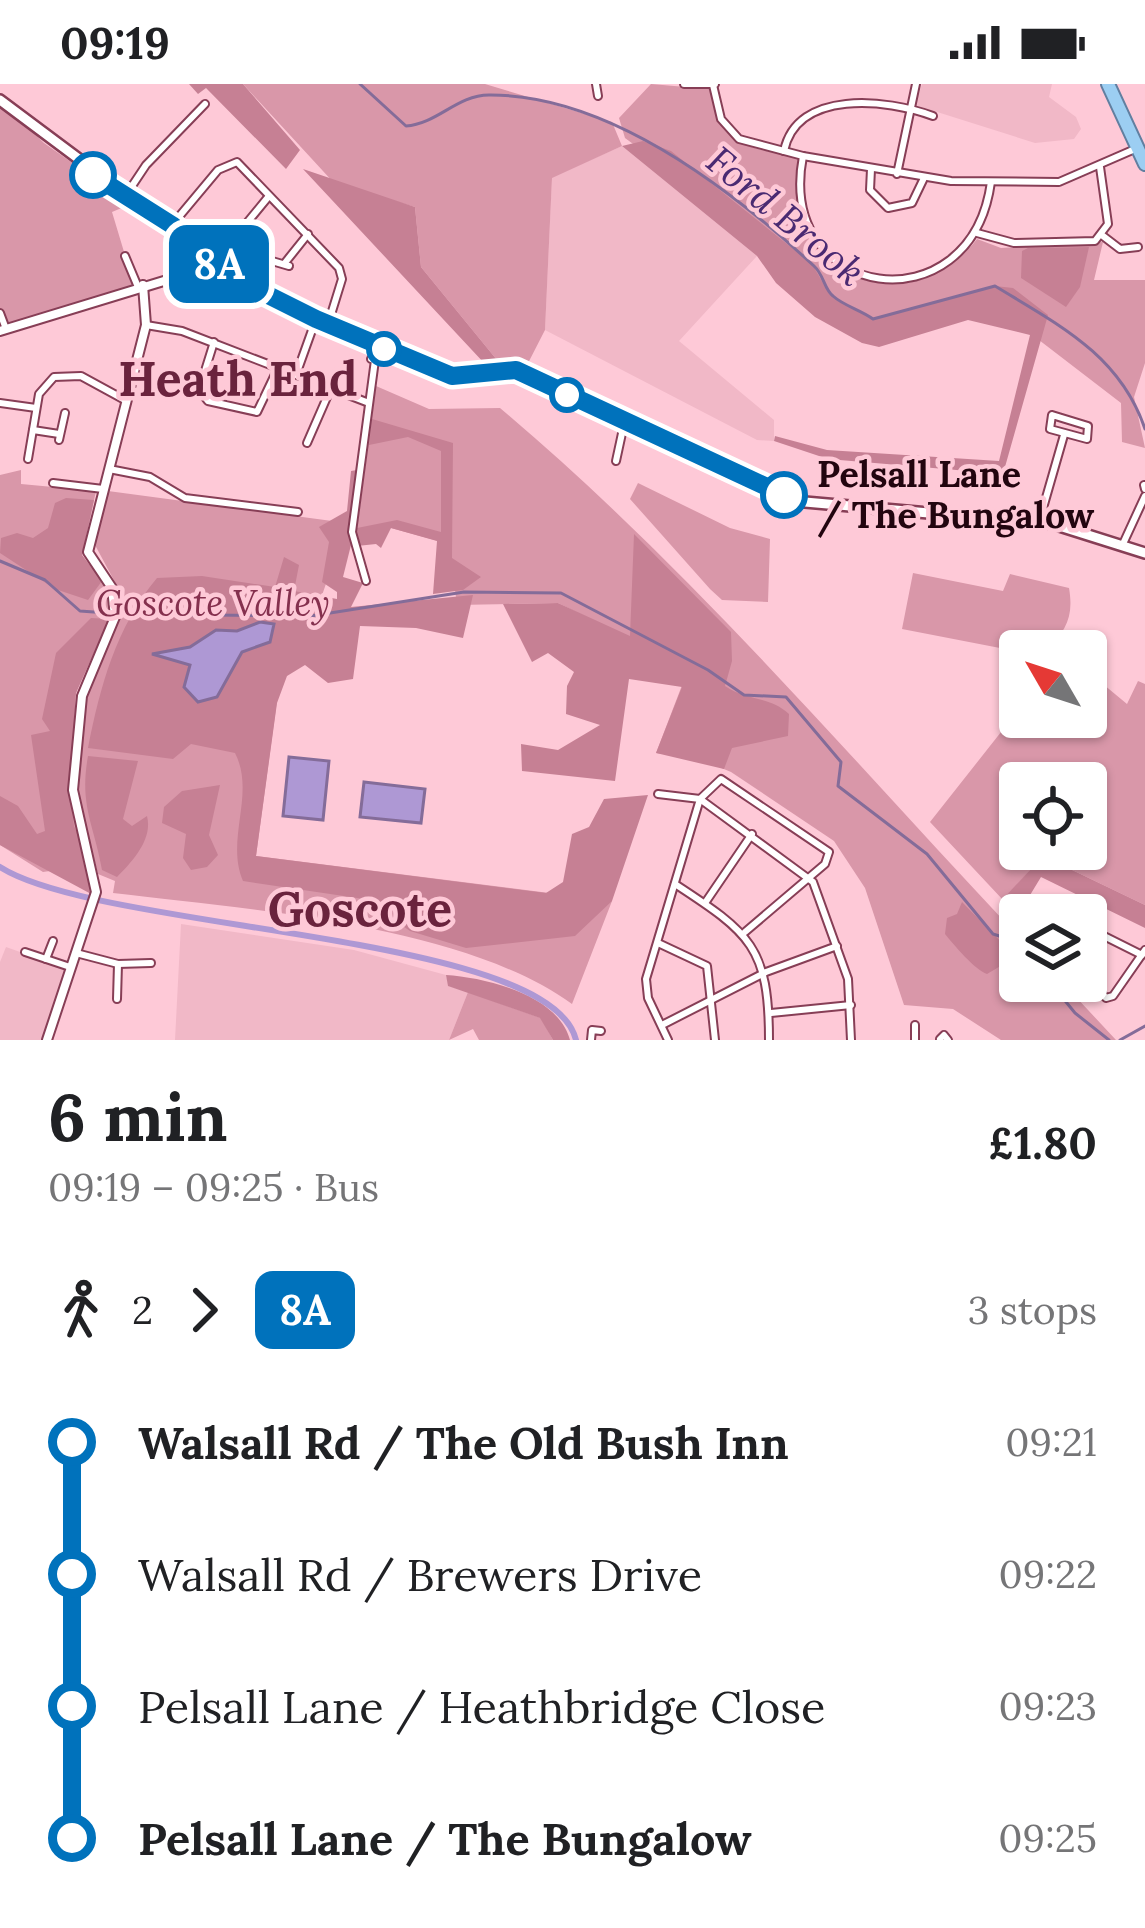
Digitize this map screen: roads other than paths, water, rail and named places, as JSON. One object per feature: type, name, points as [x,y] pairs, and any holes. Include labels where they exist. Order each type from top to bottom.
[{"type":"highway","points":[[1108,84],[1145,164]]},
{"type":"main road","points":[[0,100],[54,146],[172,225],[246,284],[436,372],[525,374],[749,483],[805,502],[842,509],[1039,522],[1145,553]]},
{"type":"street","points":[[596,84],[598,96]]},
{"type":"street","points":[[684,84],[714,84],[717,108],[732,134],[784,152],[924,178],[1059,182],[1138,148]]},
{"type":"street","points":[[897,174],[916,84]]},
{"type":"street","points":[[784,152],[789,133],[816,110],[897,103],[933,116]]},
{"type":"street","points":[[126,195],[205,104]]},
{"type":"street","points":[[803,156],[799,196],[813,236],[840,265],[860,275],[901,280],[923,276],[947,263],[977,233],[991,180]]},
{"type":"street","points":[[172,225],[231,161],[243,166],[339,268],[342,278],[328,324]]},
{"type":"street","points":[[977,233],[1014,242],[1095,242],[1103,236],[1108,215],[1100,167]]},
{"type":"street","points":[[872,170],[870,190],[888,208],[914,202],[924,178]]},
{"type":"street","points":[[238,235],[270,194]]},
{"type":"street","points":[[272,261],[286,265],[308,234]]},
{"type":"street","points":[[1103,236],[1123,250],[1138,247]]},
{"type":"street","points":[[1123,250],[1124,261]]},
{"type":"street","points":[[0,313],[3,330],[194,271],[209,255]]},
{"type":"street","points":[[49,1039],[96,895],[94,864],[78,824],[73,790],[82,696],[114,607],[112,588],[88,552],[146,325],[140,286],[125,256]]},
{"type":"street","points":[[297,372],[316,319]]},
{"type":"street","points":[[146,325],[214,342],[369,403]]},
{"type":"street","points":[[214,342],[200,390],[208,401],[257,412],[279,366]]},
{"type":"street","points":[[366,581],[352,532],[375,360],[371,359]]},
{"type":"street","points":[[18,450],[28,455],[35,408],[44,385],[68,374],[125,400]]},
{"type":"street","points":[[308,443],[331,388]]},
{"type":"street","points":[[0,403],[35,408]]},
{"type":"street","points":[[33,430],[59,437],[65,412]]},
{"type":"street","points":[[1052,415],[1091,430],[1085,441],[1064,435],[1048,428],[1052,415]]},
{"type":"street","points":[[616,461],[611,450],[624,424]]},
{"type":"street","points":[[1039,522],[1064,435]]},
{"type":"street","points":[[109,470],[151,477],[185,497],[298,512]]},
{"type":"street","points":[[52,483],[104,489]]},
{"type":"street","points":[[1122,546],[1145,490]]},
{"type":"street","points":[[668,1040],[646,989],[700,799],[715,781],[730,780],[829,853],[826,864],[745,932]]},
{"type":"street","points":[[658,794],[700,799],[809,878],[837,946],[851,1005],[851,1040]]},
{"type":"street","points":[[705,903],[752,835]]},
{"type":"street","points":[[675,884],[745,932],[766,972],[769,1040]]},
{"type":"street","points":[[1107,937],[1144,953],[1124,986],[1107,997]]},
{"type":"street","points":[[46,959],[53,940]]},
{"type":"street","points":[[657,943],[706,966],[715,1040]]},
{"type":"street","points":[[662,1025],[766,972],[837,946]]},
{"type":"street","points":[[25,952],[70,968]]},
{"type":"street","points":[[76,953],[118,964],[151,962]]},
{"type":"street","points":[[117,999],[118,964]]},
{"type":"street","points":[[1135,971],[1145,975]]},
{"type":"street","points":[[769,1013],[851,1005]]},
{"type":"street","points":[[915,1040],[916,1025]]},
{"type":"street","points":[[591,1040],[592,1030],[601,1030]]},
{"type":"waterway","name":"Ford Brook","points":[[360,84],[406,126],[489,95],[579,110],[623,128],[745,207],[814,266],[833,296],[873,319],[995,286],[1085,344],[1120,381],[1145,429]]},
{"type":"waterway","points":[[0,561],[45,580],[80,611],[121,614],[311,616],[464,592],[561,593],[708,670],[744,695],[786,697],[841,762],[838,786],[927,854],[999,936]]},
{"type":"waterway","points":[[0,867],[53,889],[409,955],[489,977],[548,1004],[576,1040]]},
{"type":"waterway","points":[[1066,1002],[1109,1040]]},
{"type":"waterway","points":[[1120,1040],[1145,1026]]},
{"type":"place","name":"Pelsall Lane / The Bungalow","points":[[784,495]]},
{"type":"district","name":"Heath End","points":[[238,379]]},
{"type":"district","name":"Goscote","points":[[360,909]]},
{"type":"park label","name":"Goscote Valley","points":[[213,603]]}]
